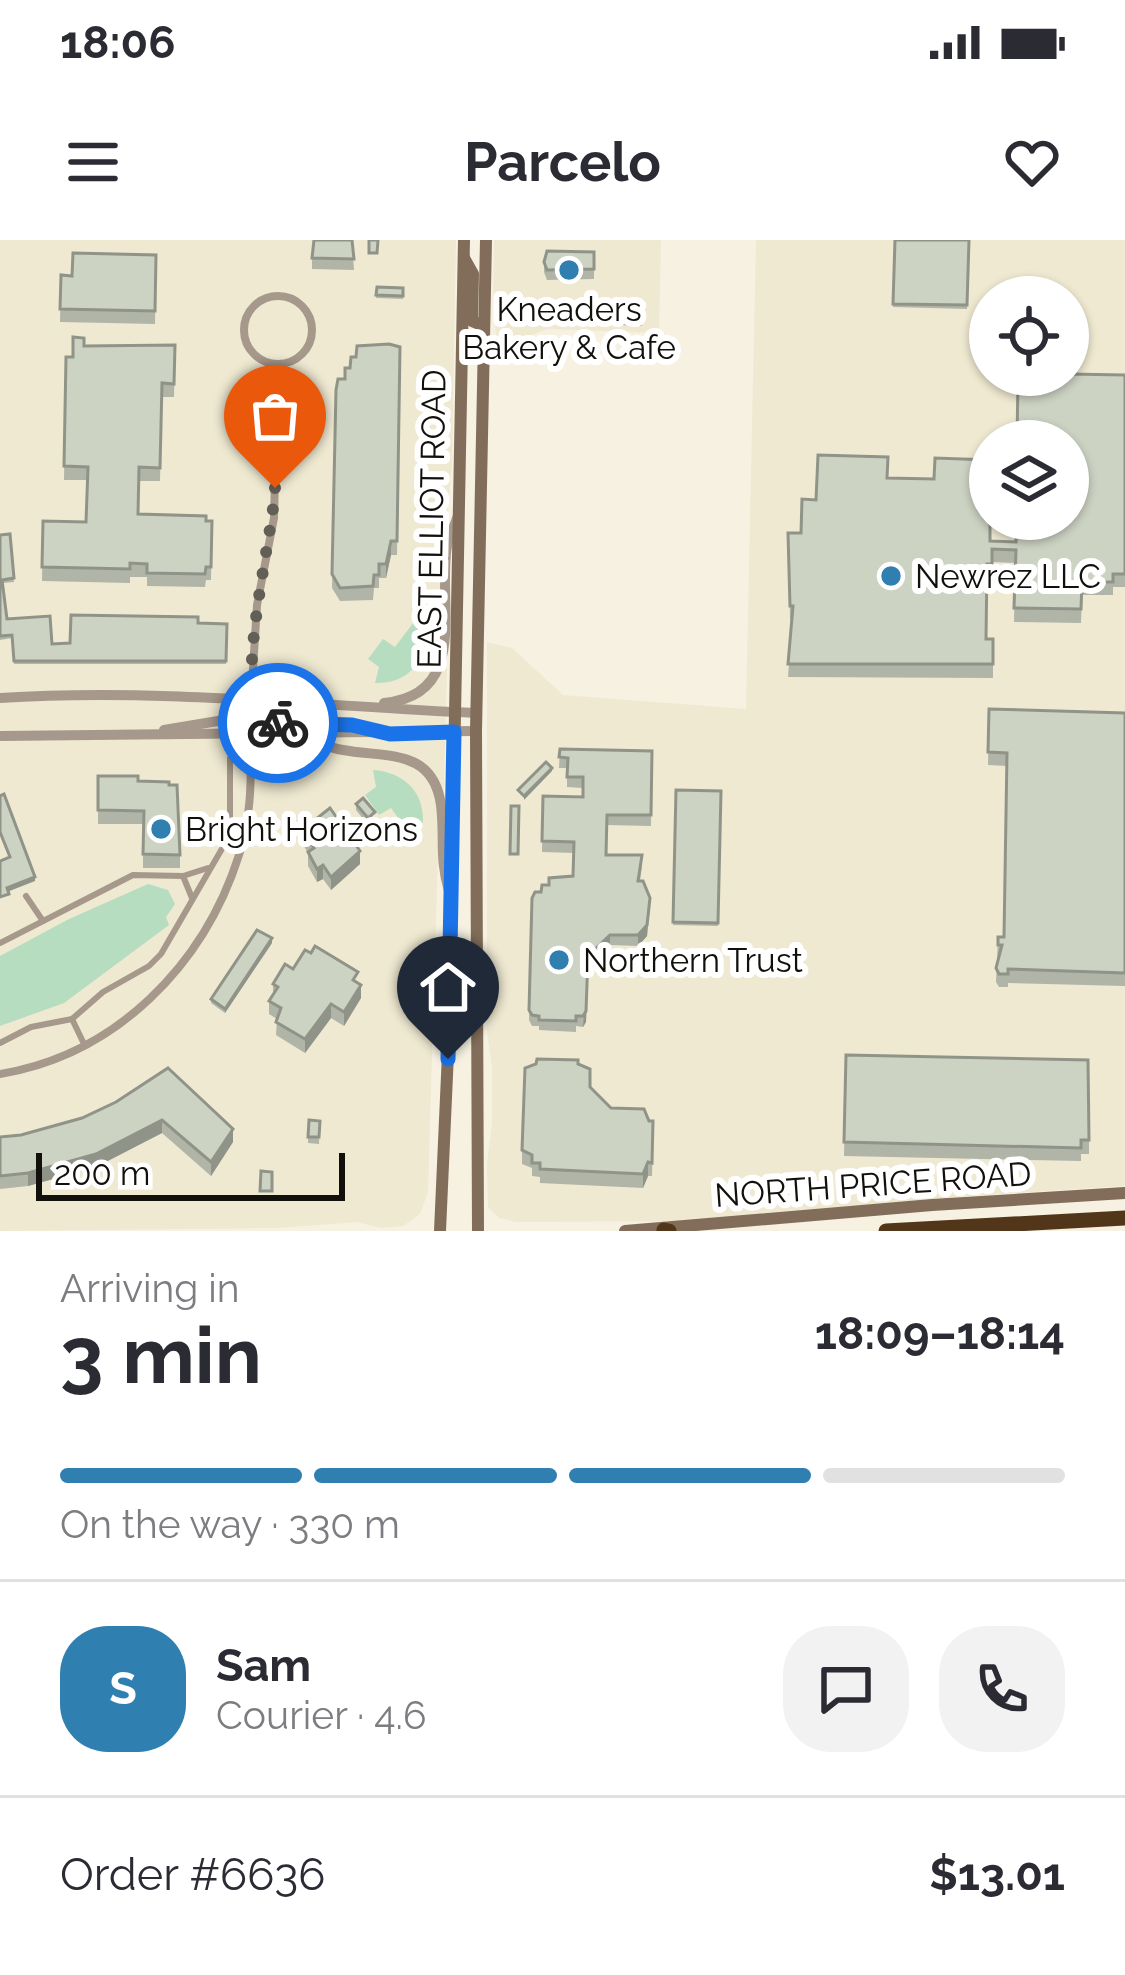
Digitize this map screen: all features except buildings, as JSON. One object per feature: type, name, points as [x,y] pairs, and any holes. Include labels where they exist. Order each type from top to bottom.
[{"type":"highway","points":[[886,1231],[1125,1218]]},
{"type":"main road","name":"EAST ELLIOT ROAD","points":[[440,1231],[464,240]]},
{"type":"main road","name":"EAST ELLIOT ROAD","points":[[478,1231],[476,713],[486,240]]},
{"type":"main road","points":[[464,257],[473,274],[472,321],[484,326]]},
{"type":"main road","name":"NORTH PRICE ROAD","points":[[625,1231],[932,1204],[1125,1193]]},
{"type":"street","points":[[281,296],[305,310],[312,333],[297,358],[278,364],[252,352],[244,333],[254,306],[281,296]]},
{"type":"street","points":[[278,364],[274,518],[257,605],[251,701],[257,716],[273,723],[352,725],[390,734]]},
{"type":"street","points":[[346,706],[397,702],[436,675],[445,641],[448,545],[458,515]]},
{"type":"street","points":[[0,698],[88,694],[476,713]]},
{"type":"street","points":[[143,735],[242,717],[251,701]]},
{"type":"street","points":[[0,736],[476,731]]},
{"type":"street","points":[[0,1043],[32,1027],[72,1018],[161,954],[223,847],[230,823],[230,758],[251,736]]},
{"type":"street","points":[[0,1074],[85,1046],[129,1019],[180,968],[223,897],[239,856],[250,798],[251,736]]},
{"type":"street","points":[[297,736],[344,750],[392,753],[428,775],[441,804],[440,862],[451,898]]},
{"type":"street","points":[[0,943],[133,875],[183,876],[208,868]]},
{"type":"street","points":[[183,876],[192,898]]},
{"type":"street","points":[[26,896],[44,922]]},
{"type":"street","points":[[161,954],[180,968]]},
{"type":"street","points":[[72,1018],[85,1046]]},
{"type":"shaded area","points":[[0,240],[456,240],[452,465],[444,544],[444,785],[439,816],[428,1192],[420,1214],[403,1226],[381,1228],[357,1222],[278,1228],[0,1231]]},
{"type":"shaded area","points":[[494,240],[661,240],[659,333],[547,329],[521,339],[497,338]]},
{"type":"shaded area","points":[[756,240],[1125,240],[1125,1186],[699,1221],[516,1222],[499,1218],[488,1207],[487,1163],[492,1067],[487,1032],[487,642],[512,648],[563,695],[746,709]]},
{"type":"shaded area","points":[[417,618],[427,638],[416,665],[403,677],[375,683],[379,667],[368,659],[383,639],[395,647]]},
{"type":"shaded area","points":[[373,770],[402,779],[416,792],[423,822],[412,837],[391,808],[379,815],[365,795],[376,787]]},
{"type":"shaded area","points":[[148,884],[168,890],[175,904],[166,917],[169,925],[64,1003],[0,1026],[0,956]]},
{"type":"way so far","points":[[275,488],[272,533],[256,616],[251,701],[257,716],[278,723]]},
{"type":"place","name":"Kneaders Bakery & Cafe","points":[[569,270]]},
{"type":"place","name":"Newrez LLC","points":[[891,576]]},
{"type":"place","name":"Bright Horizons","points":[[161,829]]},
{"type":"place","name":"Northern Trust","points":[[559,960]]},
{"type":"route","points":[[278,723],[352,725],[390,734],[454,732],[448,1059]]}]
